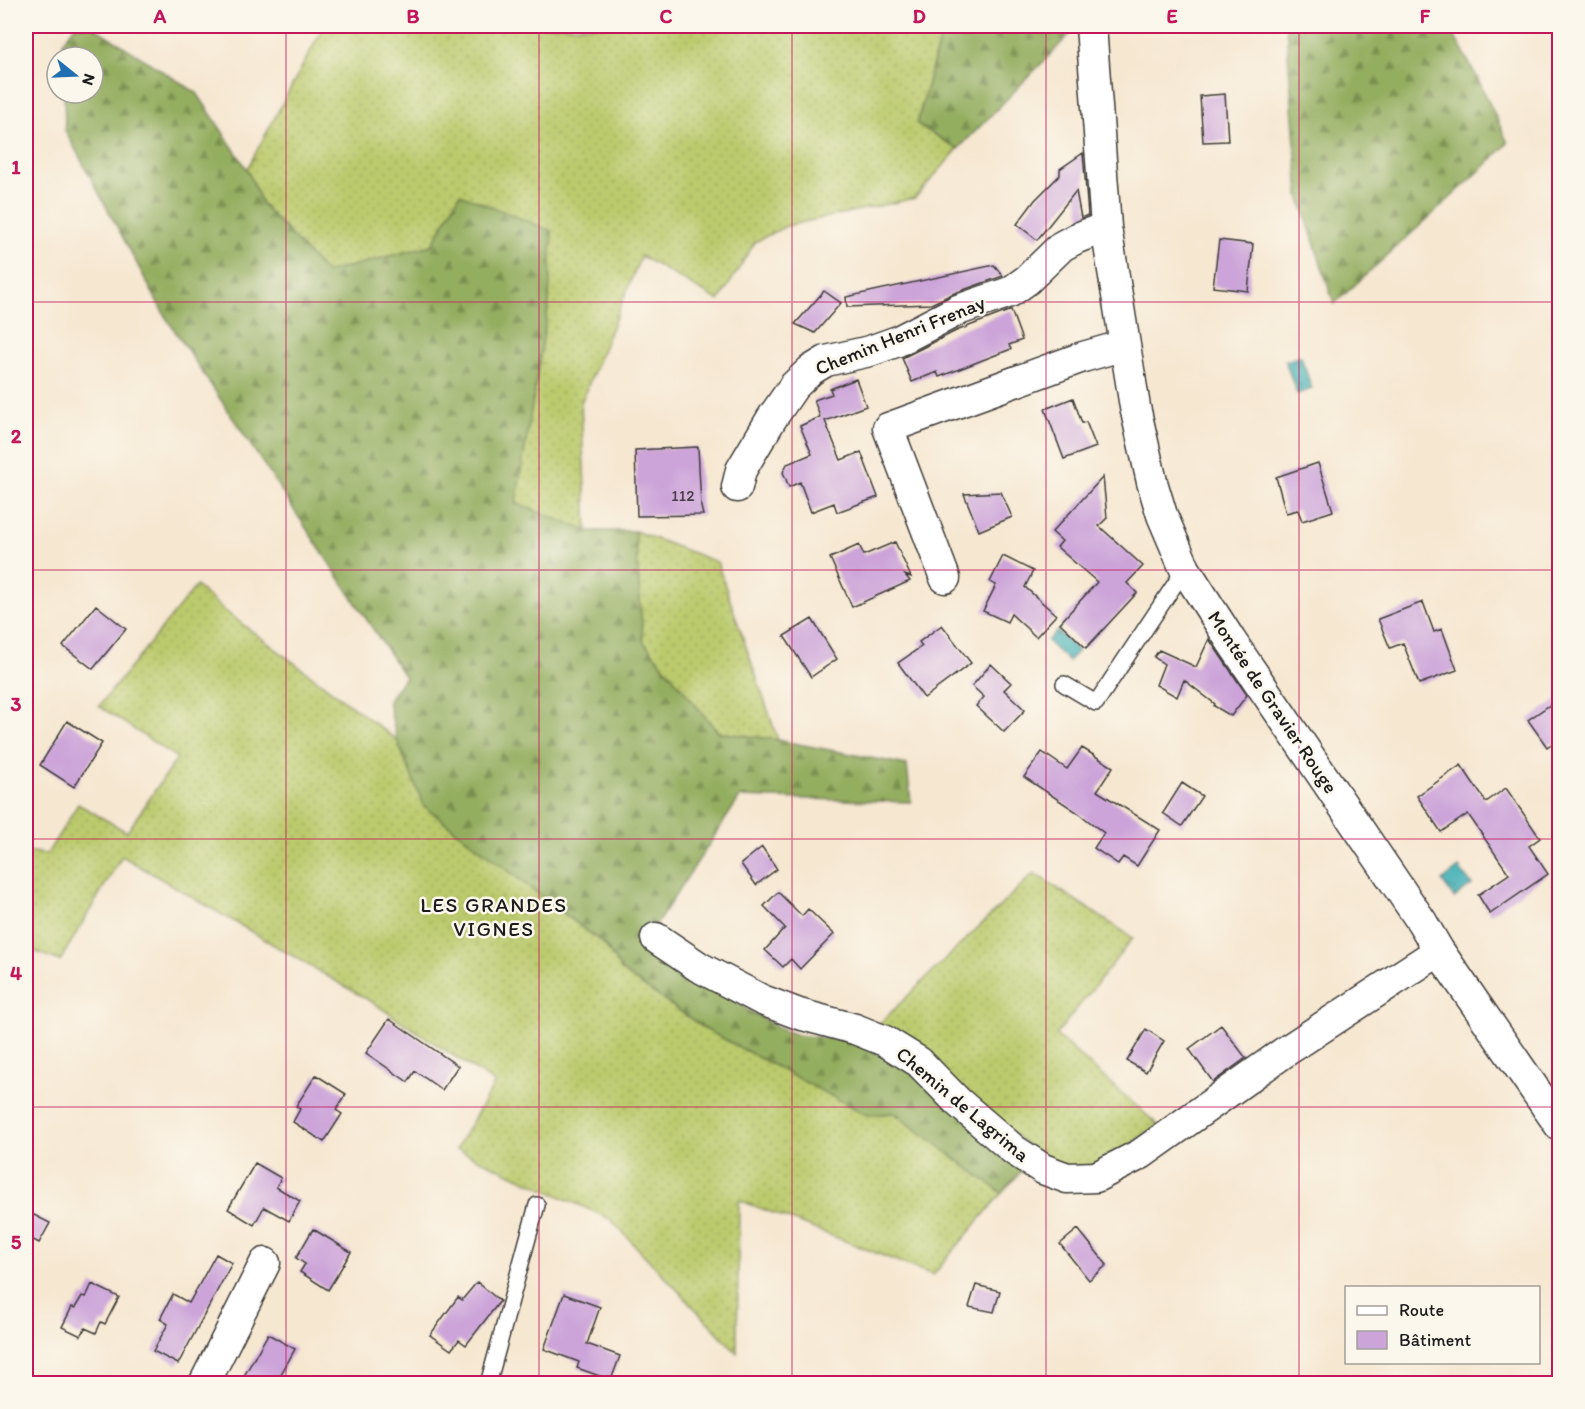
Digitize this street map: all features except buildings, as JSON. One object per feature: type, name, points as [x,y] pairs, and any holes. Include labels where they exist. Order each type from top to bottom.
[{"type":"street","name":"Montée de Gravier Rouge","points":[[1091,26],[1106,227],[1125,345],[1152,482],[1162,515],[1185,569],[1231,641],[1422,922],[1439,951],[1560,1126]]},
{"type":"street","name":"Chemin Henri Frenay","points":[[737,487],[741,470],[772,418],[794,386],[812,370],[826,361],[870,351],[898,341],[958,310],[1010,292],[1027,280],[1062,246],[1106,227]]},
{"type":"street","points":[[945,578],[888,428],[1083,357],[1125,345]]},
{"type":"street","name":"Chemin de Lagrima","points":[[656,938],[699,967],[762,1000],[799,1014],[855,1029],[885,1041],[919,1062],[958,1102],[1014,1150],[1043,1169],[1067,1178],[1096,1177],[1141,1154],[1286,1051],[1439,951]]},
{"type":"street","points":[[204,1383],[265,1263]]},
{"type":"lane","points":[[1064,684],[1096,703],[1185,569]]},
{"type":"lane","points":[[488,1383],[537,1204]]},
{"type":"green space","points":[[75,26],[92,26],[197,93],[247,169],[262,204],[326,273],[432,245],[460,194],[552,231],[549,302],[516,503],[587,531],[635,531],[643,641],[718,732],[778,740],[907,765],[911,802],[740,797],[656,925],[655,953],[778,1028],[797,1035],[846,1040],[909,1067],[1023,1169],[1002,1193],[894,1113],[867,1115],[707,1030],[622,971],[605,945],[424,806],[397,740],[388,701],[405,677],[165,316],[65,130],[64,105],[105,105],[105,45],[63,45]]},
{"type":"green space","points":[[324,26],[943,26],[917,124],[958,149],[915,198],[786,226],[755,242],[719,301],[641,256],[581,403],[587,531],[515,504],[549,302],[460,194],[432,245],[326,273],[262,204],[247,169]]},
{"type":"green space","points":[[943,26],[1078,26],[958,149],[917,124]]},
{"type":"green space","points":[[1286,26],[1449,26],[1477,77],[1508,143],[1334,304],[1299,196]]},
{"type":"green space","points":[[635,531],[717,562],[778,740],[718,732],[643,641]]},
{"type":"green space","points":[[196,586],[225,611],[397,740],[424,806],[605,945],[622,971],[707,1030],[867,1115],[894,1113],[1002,1193],[933,1275],[739,1200],[737,1353],[610,1219],[456,1149],[495,1083],[375,1004],[122,856],[60,961],[26,948],[26,851],[47,854],[78,804],[127,832],[177,758],[99,706]]},
{"type":"green space","points":[[1034,873],[1133,938],[1056,1035],[1158,1125],[1100,1166],[1057,1168],[877,1026]]},
{"type":"water","points":[[1301,356],[1312,389],[1297,394],[1285,361]]},
{"type":"water","points":[[1057,631],[1078,651],[1068,661],[1047,641]]},
{"type":"water","points":[[1459,868],[1472,885],[1454,898],[1442,881]]},
{"type":"district","name":"LES GRANDES VIGNES","points":[[494,916]]}]
